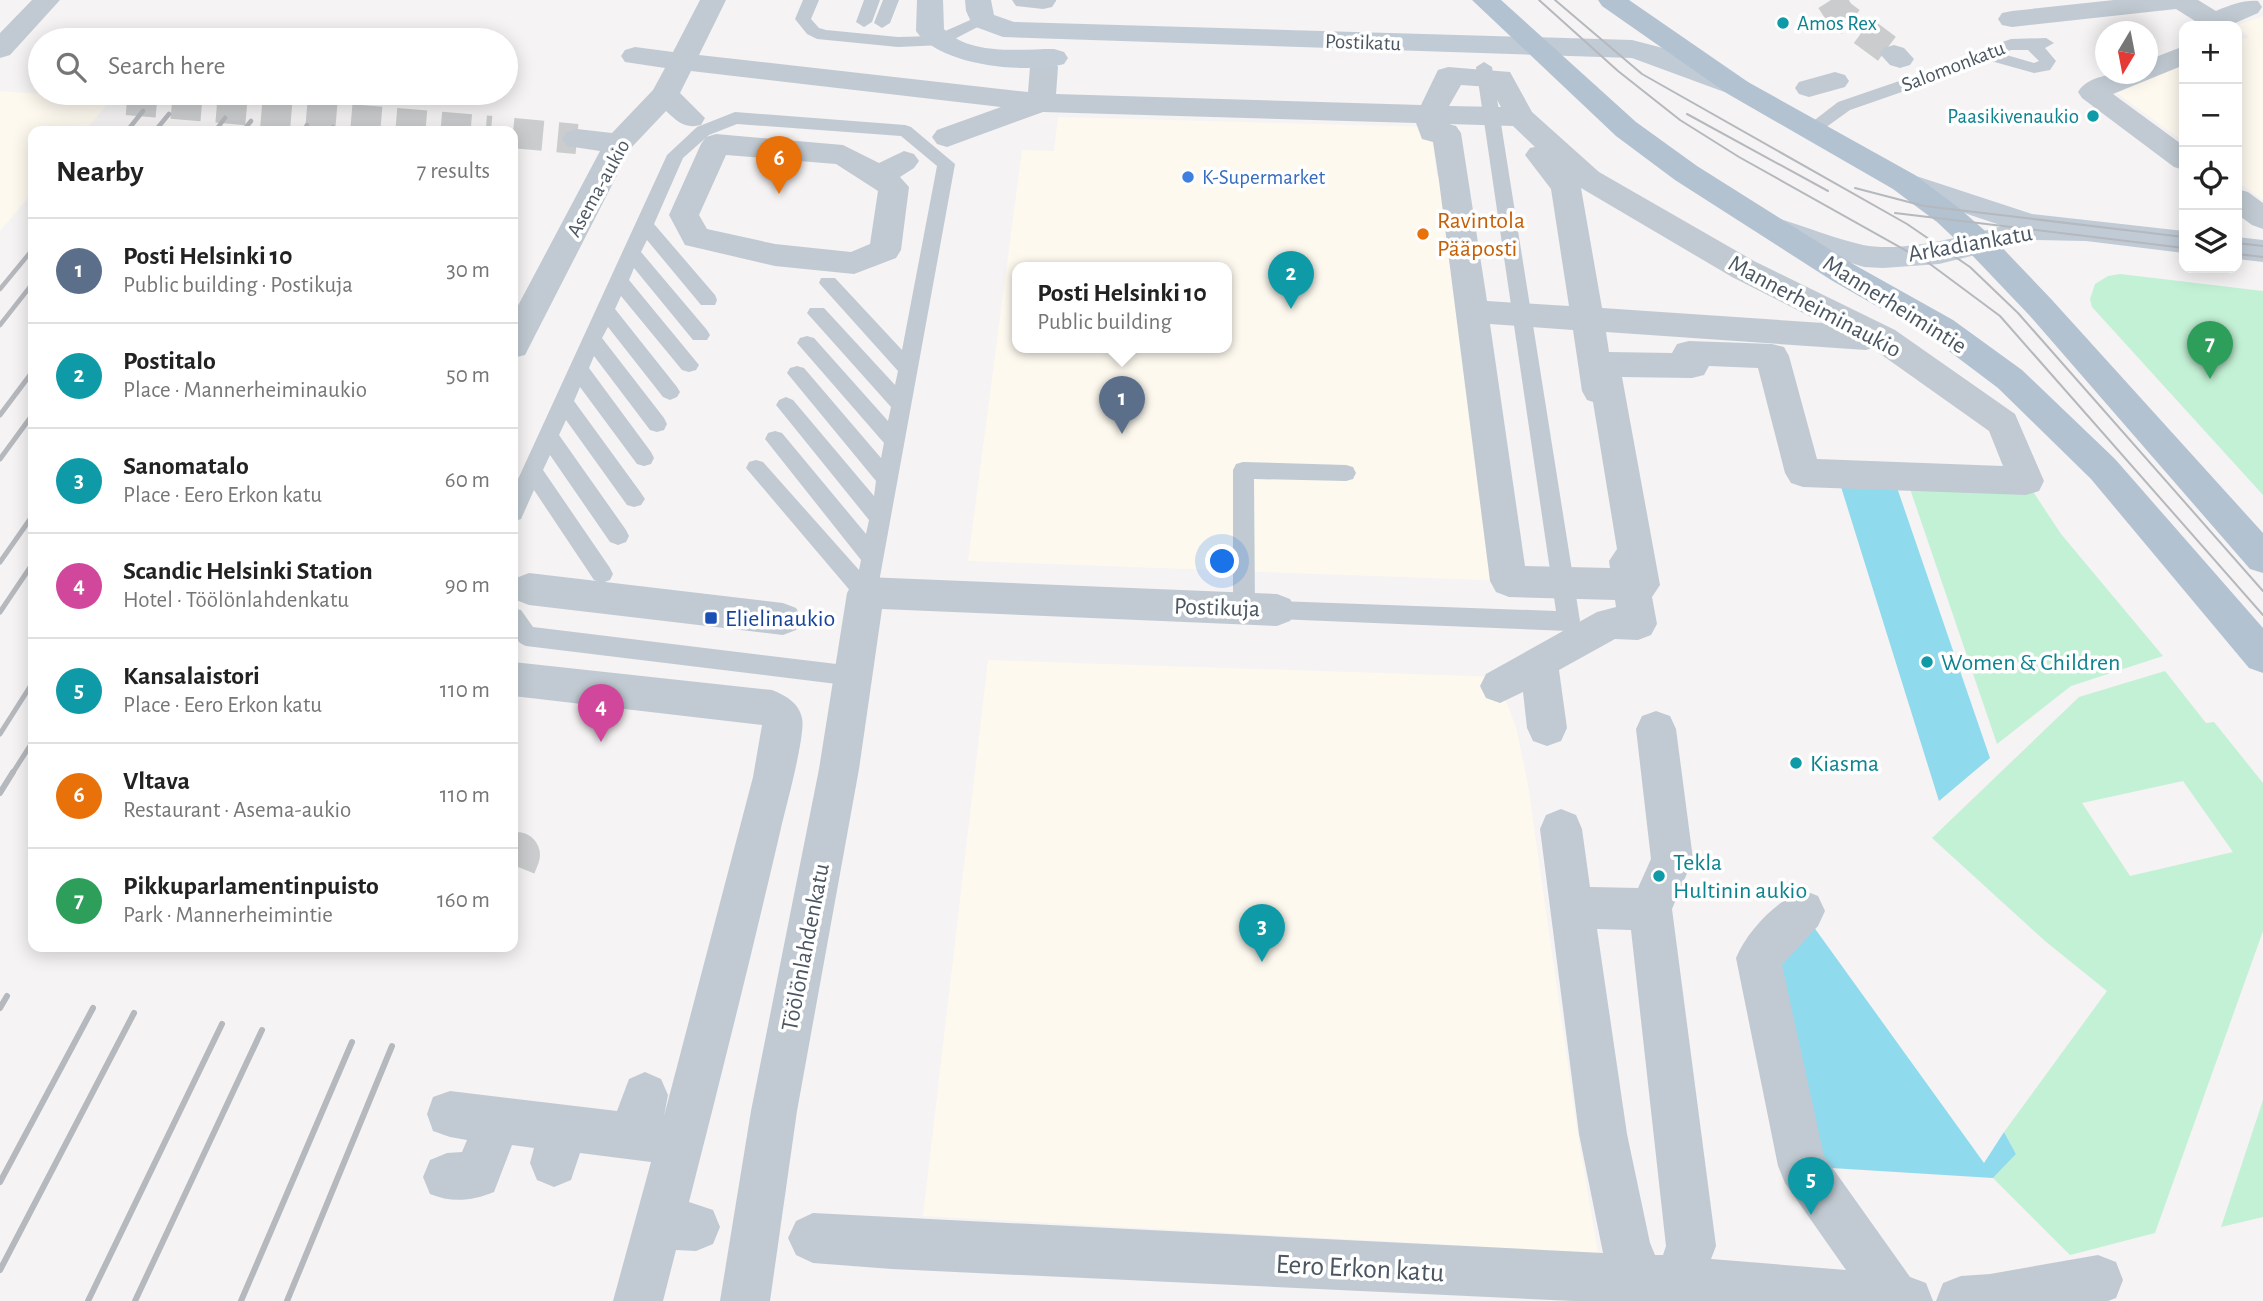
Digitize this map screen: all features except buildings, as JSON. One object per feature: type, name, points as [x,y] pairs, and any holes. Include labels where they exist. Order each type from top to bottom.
[{"type":"main road","points":[[930,0],[928,21],[930,31],[937,41]]},
{"type":"main road","name":"Mannerheimintie","points":[[1485,0],[1626,129],[1686,173],[1842,272],[1941,328],[2010,379],[2103,469],[2263,656]]},
{"type":"main road","points":[[1611,0],[1738,88],[1904,183],[1948,215],[1981,245],[2263,558]]},
{"type":"main road","name":"Postikatu","points":[[981,10],[1003,29],[1037,32],[1632,49],[1653,54],[1738,88]]},
{"type":"main road","name":"Postikatu","points":[[937,41],[960,51],[995,56],[1485,76],[1570,76]]},
{"type":"main road","name":"Arkadiankatu","points":[[1904,183],[2030,224],[2179,242]]},
{"type":"main road","name":"Arkadiankatu","points":[[1774,228],[1864,256],[1883,257],[1939,253],[1981,245],[2036,229],[2085,231]]},
{"type":"main road","points":[[2242,249],[2263,251]]},
{"type":"street","name":"Asema-aukio","points":[[518,334],[619,143],[665,95],[713,0]]},
{"type":"street","points":[[1025,0],[1043,1]]},
{"type":"street","points":[[2181,0],[2231,21]]},
{"type":"street","name":"Salomonkatu","points":[[2011,19],[2181,0]]},
{"type":"street","name":"Salomonkatu","points":[[2039,45],[2181,0]]},
{"type":"street","points":[[0,24],[40,3]]},
{"type":"street","points":[[0,49],[40,3]]},
{"type":"street","points":[[635,56],[1041,103],[1482,116]]},
{"type":"street","points":[[2158,66],[2179,57]]},
{"type":"street","points":[[1041,103],[1044,67]]},
{"type":"street","points":[[1485,76],[1448,79],[1482,116],[1566,187],[1639,624],[1610,623],[1539,662],[1500,674]]},
{"type":"street","name":"Mannerheiminaukio","points":[[1485,76],[1500,78],[1482,116],[1432,132],[1446,133],[1458,155],[1456,191],[1509,581],[1516,586]]},
{"type":"street","points":[[2112,84],[2092,92],[2179,156]]},
{"type":"street","points":[[665,95],[691,118]]},
{"type":"street","points":[[947,137],[1041,103]]},
{"type":"street","name":"Mannerheiminaukio","points":[[1482,116],[1743,269],[1882,339],[2003,423],[2026,481],[1802,473],[1772,356],[1689,353],[1692,366],[1680,366]]},
{"type":"street","points":[[577,139],[619,143]]},
{"type":"street","points":[[716,145],[831,164],[843,155],[892,169],[894,187],[885,250],[853,263],[775,255],[696,237],[684,215],[702,185],[716,145]]},
{"type":"street","points":[[1458,155],[1488,312],[1516,586],[1563,583],[1641,585],[1604,364],[1680,366],[1671,326]]},
{"type":"street","points":[[2242,203],[2263,218]]},
{"type":"street","points":[[1488,312],[1882,339]]},
{"type":"street","points":[[1783,332],[1824,474]]},
{"type":"street","name":"Postikuja","points":[[869,575],[1261,609]]},
{"type":"street","name":"Töölönlahdenkatu","points":[[745,1301],[774,1111],[836,782],[869,575]]},
{"type":"street","points":[[521,603],[783,619]]},
{"type":"street","points":[[1539,662],[1547,728]]},
{"type":"street","points":[[518,680],[772,708],[779,713],[783,727],[710,993],[680,1142],[677,1226],[638,1301]]},
{"type":"street","points":[[1656,729],[1672,859],[1650,909],[1691,1246],[1661,1291]]},
{"type":"street","points":[[1561,829],[1603,1134],[1626,1249],[1661,1291]]},
{"type":"street","points":[[1572,908],[1650,909]]},
{"type":"street","points":[[1803,911],[1758,958],[1802,1166],[1900,1301]]},
{"type":"street","points":[[450,1114],[499,1120],[559,1145],[638,1116],[680,1142]]},
{"type":"street","points":[[447,1177],[477,1175],[499,1120]]},
{"type":"street","name":"Eero Erkon katu","points":[[813,1238],[907,1230],[1661,1291],[1900,1301]]},
{"type":"street","points":[[1598,1253],[1661,1291]]},
{"type":"street","points":[[1961,1301],[1990,1299],[2098,1280]]},
{"type":"lane","points":[[810,0],[803,19],[813,32],[886,41],[937,41],[981,10]]},
{"type":"lane","points":[[864,22],[872,0]]},
{"type":"lane","points":[[882,23],[891,0]]},
{"type":"lane","name":"Salomonkatu","points":[[1812,129],[1844,106],[1990,56],[2006,44],[2014,42],[2039,45]]},
{"type":"lane","name":"Mannerheiminaukio","points":[[1482,116],[1522,316],[1569,621]]},
{"type":"lane","points":[[518,502],[676,155],[703,131],[735,118],[905,131],[946,163],[869,575]]},
{"type":"lane","points":[[645,226],[708,300]]},
{"type":"lane","points":[[633,254],[700,335]]},
{"type":"lane","points":[[620,282],[689,365]]},
{"type":"lane","points":[[828,283],[906,368]]},
{"type":"lane","points":[[606,311],[670,392]]},
{"type":"lane","points":[[817,313],[900,404]]},
{"type":"lane","points":[[593,340],[656,424]]},
{"type":"lane","points":[[807,343],[893,440]]},
{"type":"lane","points":[[579,370],[644,458]]},
{"type":"lane","points":[[797,373],[886,478]]},
{"type":"lane","points":[[564,402],[634,499]]},
{"type":"lane","points":[[786,405],[879,517]]},
{"type":"lane","points":[[548,436],[618,536]]},
{"type":"lane","points":[[775,439],[869,575]]},
{"type":"lane","points":[[756,468],[869,575]]},
{"type":"lane","points":[[532,470],[602,574]]},
{"type":"lane","points":[[1261,609],[1243,470],[1346,473]]},
{"type":"lane","points":[[521,603],[526,636],[853,676]]},
{"type":"lane","name":"Postikuja","points":[[1261,609],[1569,621]]},
{"type":"shaded area","points":[[2263,16],[2263,200],[2242,185],[2242,40],[2249,37],[2242,32],[2242,24]]},
{"type":"shaded area","points":[[2179,65],[2179,138],[2113,90],[2129,84],[2158,84],[2158,73]]},
{"type":"shaded area","points":[[0,91],[28,93],[28,105],[107,105],[88,126],[28,126],[28,198],[0,231]]},
{"type":"shaded area","points":[[1058,117],[1431,127],[1437,176],[1454,178],[1509,581],[968,561],[1022,150],[1054,151]]},
{"type":"shaded area","points":[[988,660],[1500,677],[1500,686],[1516,727],[1528,785],[1577,1129],[1598,1253],[923,1216]]},
{"type":"green space","points":[[2120,274],[2263,291],[2263,495],[2092,307],[2090,299],[2095,284],[2108,276]]},
{"type":"green space","points":[[1906,477],[2026,481],[2061,534],[2163,656],[2071,686],[1997,744]]},
{"type":"green space","points":[[2165,671],[2206,723],[2214,722],[2263,783],[2263,931],[2155,1233],[2070,1255],[1993,1178],[2016,1154],[2004,1132],[2107,991],[2045,941],[1932,838],[2079,697]],"holes":[[[2183,781],[2233,852],[2130,876],[2082,803]]]},
{"type":"green space","points":[[2263,1100],[2263,1217],[2221,1227]]},
{"type":"water","points":[[1837,474],[1893,476],[1990,758],[1939,801]]},
{"type":"water","points":[[1808,919],[1984,1163],[2004,1132],[2016,1154],[1993,1178],[1815,1167],[1771,950]]},
{"type":"tunnel","points":[[1831,0],[1840,14],[1894,54]]},
{"type":"tunnel","points":[[186,105],[432,126]]},
{"type":"tunnel","points":[[518,133],[577,139]]},
{"type":"tram line","points":[[1539,0],[1618,71],[1680,120],[1739,157],[1930,264],[2000,316],[2263,615]]},
{"type":"tram line","points":[[1555,0],[1642,74],[1907,224],[1970,267],[2018,313],[2263,591]]},
{"type":"tram line","points":[[1687,114],[1828,191]]},
{"type":"tram line","points":[[1855,188],[1924,206],[2179,236]]},
{"type":"tram line","points":[[1895,213],[2179,247]]},
{"type":"tram line","points":[[2242,244],[2263,246]]},
{"type":"tram line","points":[[2242,255],[2263,257]]},
{"type":"railway","points":[[131,126],[143,111]]},
{"type":"railway","points":[[159,126],[169,114]]},
{"type":"railway","points":[[219,126],[225,118]]},
{"type":"railway","points":[[247,126],[251,121]]},
{"type":"railway","points":[[0,289],[28,255]]},
{"type":"railway","points":[[0,325],[28,289]]},
{"type":"railway","points":[[0,415],[28,378]]},
{"type":"railway","points":[[0,459],[28,421]]},
{"type":"railway","points":[[0,562],[28,522]]},
{"type":"railway","points":[[0,612],[28,570]]},
{"type":"railway","points":[[0,734],[28,690]]},
{"type":"railway","points":[[12,774],[28,749]]},
{"type":"railway","points":[[0,793],[13,772]]},
{"type":"railway","points":[[0,1008],[7,996]]},
{"type":"railway","points":[[0,1182],[93,1008]]},
{"type":"railway","points":[[0,1270],[134,1013]]},
{"type":"railway","points":[[88,1301],[222,1024]]},
{"type":"railway","points":[[135,1301],[262,1030]]},
{"type":"railway","points":[[241,1301],[352,1042]]},
{"type":"railway","points":[[287,1301],[392,1046]]},
{"type":"place","name":"Amos Rex","points":[[1783,23]]},
{"type":"place","name":"Paasikivenaukio","points":[[2093,116]]},
{"type":"place","name":"K-Supermarket","points":[[1188,177]]},
{"type":"place","name":"Vltava","points":[[779,194]]},
{"type":"place","name":"Ravintola Pääposti","points":[[1423,234]]},
{"type":"place","name":"Postitalo","points":[[1291,309]]},
{"type":"place","name":"Pikkuparlamentinpuisto","points":[[2210,379]]},
{"type":"place","name":"Posti Helsinki 10","points":[[1122,434]]},
{"type":"place","name":"Elielinaukio","points":[[711,618]]},
{"type":"place","name":"Women & Children","points":[[1927,662]]},
{"type":"place","name":"Scandic Helsinki Station","points":[[601,742]]},
{"type":"place","name":"Kiasma","points":[[1796,763]]},
{"type":"place","name":"Tekla Hultinin aukio","points":[[1659,876]]},
{"type":"place","name":"Sanomatalo","points":[[1262,962]]},
{"type":"place","name":"Kansalaistori","points":[[1811,1215]]}]
